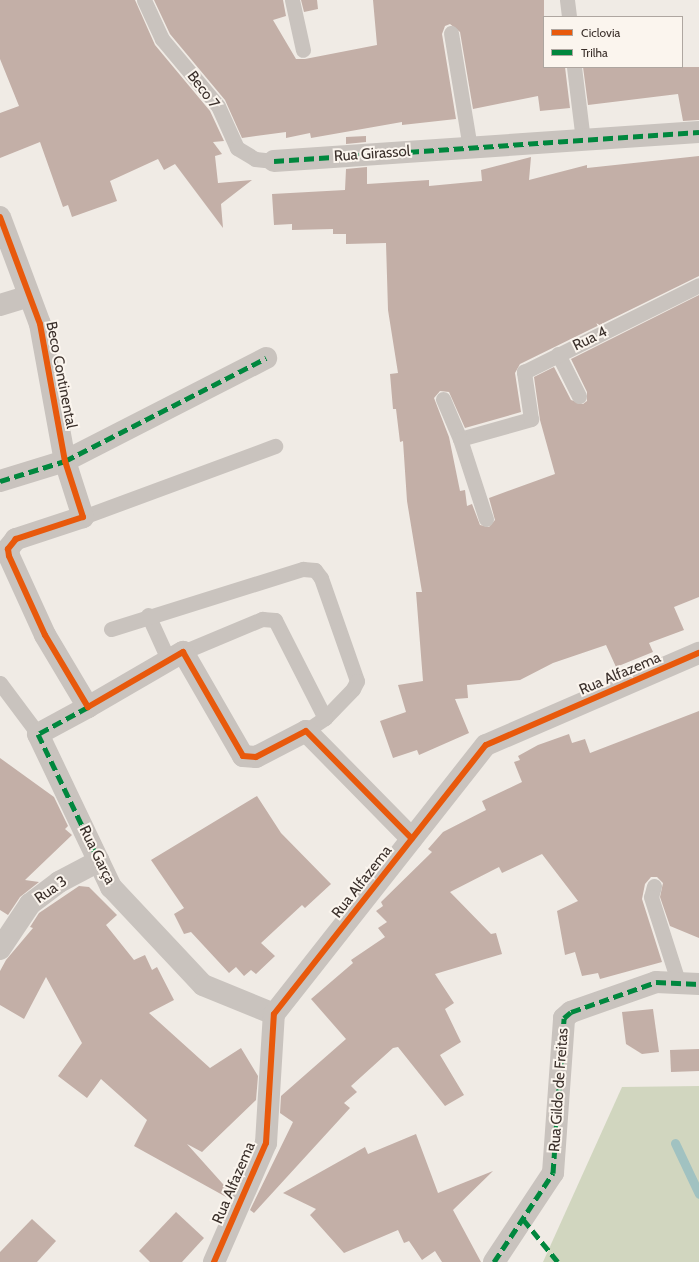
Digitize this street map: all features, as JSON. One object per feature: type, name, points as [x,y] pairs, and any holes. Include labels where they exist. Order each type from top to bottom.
[{"type":"street","name":"Rua Girassol","points":[[274,161],[699,132]]},
{"type":"street","name":"Beco Continental","points":[[0,217],[40,324],[65,460],[82,517]]},
{"type":"street","points":[[0,305],[29,296]]},
{"type":"street","points":[[0,480],[65,460],[266,358]]},
{"type":"street","points":[[82,517],[16,539],[8,550],[45,635],[88,707]]},
{"type":"street","name":"Rua Alfazema","points":[[214,1262],[266,1143],[274,1014],[486,745],[699,653]]},
{"type":"street","points":[[38,734],[176,656],[243,756],[256,756],[306,731],[412,839]]},
{"type":"street","name":"Rua Garça","points":[[38,734],[111,887],[203,985],[274,1014]]},
{"type":"street","name":"Rua 3","points":[[0,949],[30,904],[59,882],[99,861]]},
{"type":"street","name":"Rua Gildo de Freitas","points":[[494,1262],[553,1173],[564,1018],[571,1012],[656,982],[678,981],[699,984]]},
{"type":"lane","name":"Beco 7","points":[[144,0],[162,39],[218,106],[237,148],[255,159],[274,161]]},
{"type":"lane","points":[[292,0],[303,50]]},
{"type":"lane","points":[[567,0],[569,16]]},
{"type":"lane","points":[[451,33],[470,148]]},
{"type":"lane","points":[[574,68],[583,140]]},
{"type":"lane","name":"Rua 4","points":[[460,438],[531,419],[524,372],[699,284]]},
{"type":"lane","points":[[558,354],[579,396]]},
{"type":"lane","points":[[443,399],[460,438],[486,518]]},
{"type":"lane","points":[[82,517],[275,446]]},
{"type":"lane","points":[[111,629],[148,615],[303,569],[315,570],[321,578],[357,680],[353,689],[325,718],[306,731]]},
{"type":"lane","points":[[148,615],[176,656],[262,619],[275,620],[325,718]]},
{"type":"lane","name":"Rua Garça","points":[[0,683],[38,734]]},
{"type":"lane","points":[[654,886],[651,897],[678,981]]},
{"type":"green space","points":[[699,1086],[699,1262],[543,1262],[622,1087]]},
{"type":"building","points":[[0,0],[135,0],[155,45],[210,111],[224,141],[213,142],[222,154],[215,156],[218,183],[252,180],[221,204],[223,228],[175,164],[164,170],[158,159],[110,181],[117,201],[72,217],[68,205],[63,207],[40,142],[0,158],[0,113],[19,106],[0,59]]},
{"type":"building","points":[[154,0],[283,0],[286,16],[273,20],[296,59],[305,59],[377,45],[373,0],[544,0],[543,68],[565,68],[570,108],[540,111],[538,96],[473,109],[460,32],[450,24],[445,26],[442,34],[456,119],[402,125],[402,122],[311,138],[310,133],[286,138],[286,132],[242,138],[225,100],[170,34]]},
{"type":"building","points":[[301,0],[317,0],[318,9],[304,12]]},
{"type":"building","points":[[699,67],[699,120],[683,121],[678,94],[588,105],[583,68]]},
{"type":"building","points":[[366,136],[366,142],[346,144],[346,137]]},
{"type":"building","points":[[699,156],[699,276],[520,364],[515,373],[521,412],[465,428],[449,392],[440,391],[434,398],[449,437],[460,491],[465,490],[467,506],[472,504],[480,525],[489,527],[495,520],[489,498],[555,474],[540,420],[534,377],[554,367],[571,400],[583,404],[587,401],[587,392],[571,359],[699,295],[699,597],[674,607],[684,630],[649,643],[653,652],[616,667],[606,645],[553,663],[520,680],[467,685],[468,698],[455,699],[469,733],[419,755],[417,750],[393,758],[380,721],[406,712],[398,685],[423,681],[416,592],[422,592],[407,501],[403,441],[400,442],[396,409],[393,409],[390,374],[398,373],[388,310],[386,243],[346,244],[346,234],[333,234],[333,229],[292,230],[292,224],[274,225],[272,194],[345,190],[346,169],[367,167],[367,184],[429,180],[429,186],[482,181],[481,170],[531,157],[529,180],[587,165],[587,168]]},
{"type":"building","points":[[699,711],[699,938],[670,926],[660,897],[663,883],[657,877],[651,877],[645,884],[642,899],[662,962],[600,979],[598,973],[582,976],[575,952],[565,955],[557,911],[578,901],[542,854],[502,873],[499,867],[450,892],[491,934],[496,933],[502,954],[435,974],[454,1003],[445,1009],[461,1042],[440,1055],[464,1095],[445,1106],[398,1047],[393,1048],[351,1086],[357,1092],[344,1103],[350,1108],[254,1213],[250,1210],[293,1122],[280,1113],[281,1096],[346,1039],[311,999],[353,963],[351,960],[385,937],[378,928],[387,922],[376,911],[383,906],[381,902],[432,852],[428,849],[443,832],[486,810],[482,801],[522,782],[514,762],[520,760],[518,756],[538,745],[569,734],[572,743],[585,739],[590,753]]},
{"type":"building","points":[[0,758],[54,797],[68,826],[65,829],[72,835],[25,880],[39,882],[20,897],[8,915],[0,910]]},
{"type":"building","points":[[257,796],[281,833],[331,884],[305,908],[302,905],[261,943],[275,956],[256,974],[251,970],[244,976],[236,967],[229,973],[191,932],[184,934],[174,914],[184,908],[151,860]]},
{"type":"building","points":[[79,886],[89,887],[117,915],[106,925],[134,960],[145,955],[152,970],[157,967],[174,1000],[149,1013],[210,1068],[241,1048],[258,1076],[256,1100],[202,1152],[187,1144],[231,1193],[228,1198],[134,1146],[147,1120],[101,1079],[87,1098],[58,1076],[82,1043],[46,977],[24,1019],[0,1005],[0,971],[6,960],[33,928],[30,927],[39,913]]},
{"type":"building","points":[[653,1009],[659,1052],[642,1054],[626,1044],[622,1012]]},
{"type":"building","points":[[699,1049],[699,1071],[671,1072],[670,1050]]},
{"type":"building","points":[[416,1134],[438,1193],[493,1171],[453,1210],[481,1262],[442,1262],[435,1251],[422,1260],[409,1241],[404,1243],[398,1230],[344,1253],[310,1215],[316,1209],[283,1193],[365,1147],[368,1154]]},
{"type":"building","points":[[176,1212],[204,1238],[182,1262],[150,1262],[139,1251]]},
{"type":"building","points":[[32,1219],[56,1241],[37,1262],[0,1262],[0,1252]]},
{"type":"waterway","points":[[675,1143],[699,1194]]},
{"type":"marked path","points":[[274,161],[699,132]]},
{"type":"marked path","points":[[0,481],[65,461],[266,358]]},
{"type":"marked path","points":[[88,707],[38,734],[99,861]]},
{"type":"marked path","points":[[494,1262],[553,1173],[564,1018],[571,1012],[656,982],[699,984]]},
{"type":"marked path","points":[[523,1219],[558,1262]]},
{"type":"cycle path","points":[[0,217],[40,324],[65,461],[83,517],[16,539],[8,549],[9,556],[45,635],[88,707],[183,652],[243,756],[256,757],[306,731],[412,839]]},
{"type":"cycle path","points":[[214,1262],[266,1143],[274,1014],[486,745],[699,653]]}]
